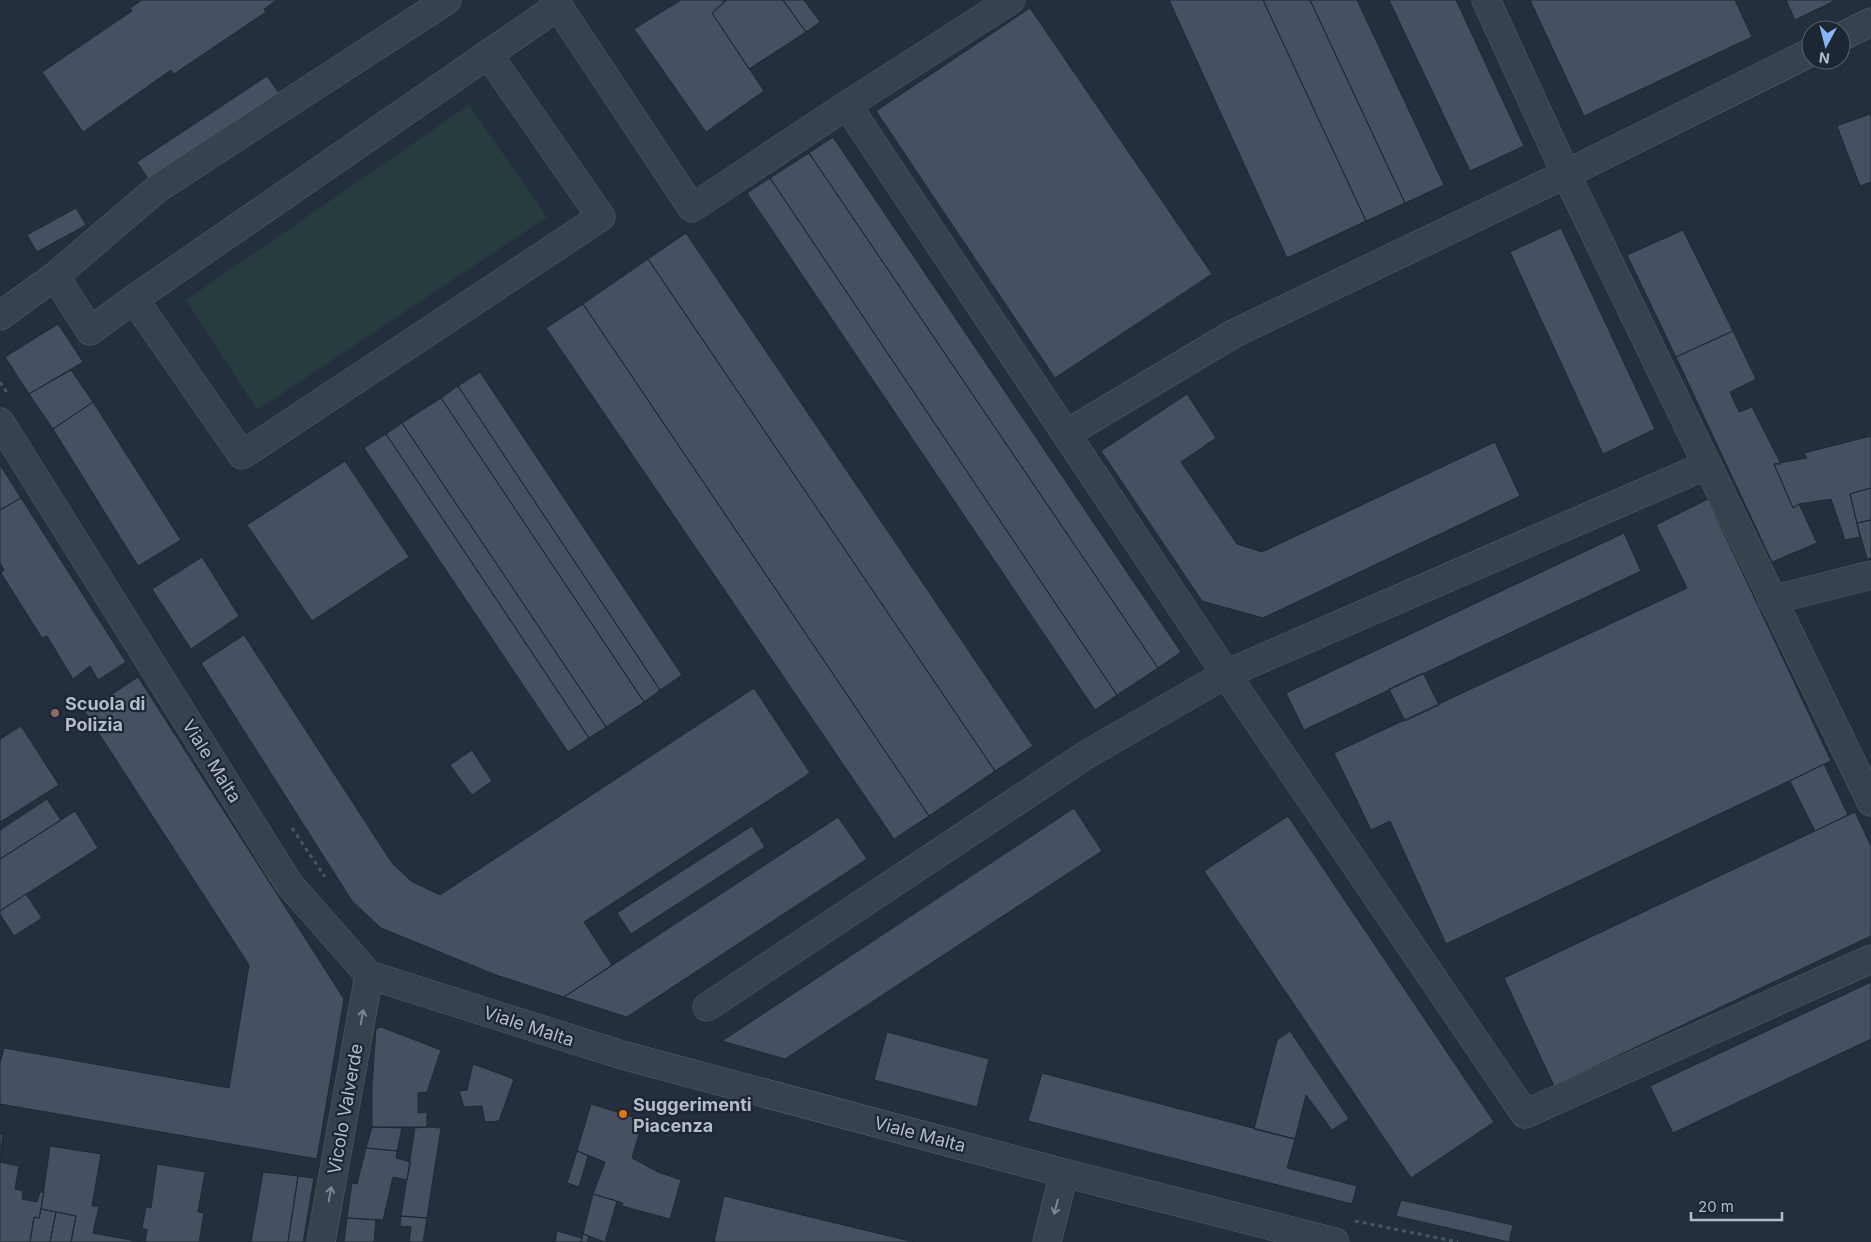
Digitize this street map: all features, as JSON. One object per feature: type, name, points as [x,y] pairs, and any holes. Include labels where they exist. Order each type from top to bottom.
[{"type":"street","points":[[0,316],[55,276],[158,188],[447,0]]},
{"type":"street","points":[[55,276],[90,331],[488,54],[556,3],[692,208],[1010,0]]},
{"type":"street","points":[[1486,0],[1566,174],[1871,802]]},
{"type":"street","points":[[1851,32],[1871,22]]},
{"type":"street","points":[[134,299],[242,455],[601,216],[488,54]]},
{"type":"street","points":[[1066,434],[1232,334],[1566,174],[1801,57]]},
{"type":"street","points":[[847,105],[1226,674],[1525,1114],[1871,959]]},
{"type":"street","name":"Viale Malta","points":[[5,410],[289,884],[369,975],[622,1055],[1064,1173],[1335,1242]]},
{"type":"street","points":[[707,1007],[1089,753],[1226,674],[1707,465]]},
{"type":"street","points":[[1772,600],[1871,574]]},
{"type":"street","name":"Vicolo Valverde","points":[[321,1242],[369,975]]},
{"type":"street","points":[[1047,1242],[1064,1173]]},
{"type":"path","points":[[0,382],[5,410]]},
{"type":"path","points":[[290,826],[329,883]]},
{"type":"path","points":[[1351,1220],[1458,1242]]},
{"type":"green space","points":[[469,105],[547,217],[257,410],[186,300]]},
{"type":"building","points":[[142,0],[277,0],[264,9],[266,12],[174,74],[171,70],[83,132],[42,72],[132,11],[130,8]]},
{"type":"building","points":[[681,0],[723,0],[724,2],[712,13],[764,91],[706,132],[634,29]]},
{"type":"building","points":[[727,0],[783,0],[806,32],[749,69],[712,13]]},
{"type":"building","points":[[783,0],[804,0],[820,22],[806,32]]},
{"type":"building","points":[[1169,0],[1263,0],[1366,221],[1287,258]]},
{"type":"building","points":[[1263,0],[1310,0],[1405,203],[1366,221]]},
{"type":"building","points":[[1310,0],[1357,0],[1444,185],[1405,203]]},
{"type":"building","points":[[1389,0],[1456,0],[1524,146],[1470,171]]},
{"type":"building","points":[[1530,0],[1735,0],[1752,37],[1584,116]]},
{"type":"building","points":[[1786,0],[1836,0],[1795,20]]},
{"type":"building","points":[[1030,8],[1212,274],[1055,378],[876,111]]},
{"type":"building","points":[[267,76],[279,93],[149,180],[137,162]]},
{"type":"building","points":[[1870,114],[1871,182],[1860,186],[1837,126]]},
{"type":"building","points":[[833,137],[1181,652],[1158,668],[809,153]]},
{"type":"building","points":[[809,153],[1158,668],[1117,695],[770,178]]},
{"type":"building","points":[[770,178],[1117,695],[1095,710],[747,193]]},
{"type":"building","points":[[76,208],[86,225],[37,252],[27,235]]},
{"type":"building","points":[[1561,228],[1655,429],[1603,454],[1510,252]]},
{"type":"building","points":[[1683,230],[1733,331],[1676,357],[1627,255]]},
{"type":"building","points":[[686,233],[1033,746],[995,771],[648,259]]},
{"type":"building","points":[[648,259],[995,771],[929,816],[583,304]]},
{"type":"building","points":[[583,304],[929,816],[894,839],[546,328]]},
{"type":"building","points":[[58,324],[83,362],[29,394],[5,357]]},
{"type":"building","points":[[1733,331],[1756,379],[1730,392],[1739,412],[1752,407],[1781,464],[1774,464],[1793,508],[1799,504],[1817,543],[1772,562],[1676,357]]},
{"type":"building","points":[[71,370],[93,402],[53,429],[29,394]]},
{"type":"building","points":[[480,372],[682,675],[660,690],[458,386]]},
{"type":"building","points":[[458,386],[660,690],[644,702],[441,398]]},
{"type":"building","points":[[1187,394],[1216,438],[1181,462],[1237,544],[1262,552],[1495,442],[1520,496],[1263,618],[1202,601],[1101,451]]},
{"type":"building","points":[[441,398],[644,702],[606,727],[402,423]]},
{"type":"building","points":[[93,402],[181,540],[138,566],[53,429]]},
{"type":"building","points":[[402,423],[606,727],[589,738],[386,434]]},
{"type":"building","points":[[386,434],[589,738],[568,752],[364,448]]},
{"type":"building","points":[[1871,436],[1871,488],[1850,494],[1860,537],[1845,540],[1831,499],[1799,504],[1793,508],[1774,464],[1807,458],[1804,453]]},
{"type":"building","points":[[345,461],[409,557],[312,621],[247,525]]},
{"type":"building","points":[[0,465],[21,498],[0,510]]},
{"type":"building","points":[[1871,488],[1871,520],[1857,523],[1850,494]]},
{"type":"building","points":[[21,498],[126,662],[98,680],[90,666],[73,679],[47,636],[42,638],[1,573],[4,570],[0,563],[0,510]]},
{"type":"building","points":[[1708,499],[1831,761],[1446,944],[1390,821],[1371,830],[1334,753],[1687,588],[1656,525]]},
{"type":"building","points":[[1871,520],[1871,558],[1867,559],[1857,523]]},
{"type":"building","points":[[1624,533],[1641,571],[1304,730],[1286,693]]},
{"type":"building","points":[[202,557],[239,616],[191,649],[152,589]]},
{"type":"building","points":[[244,635],[392,863],[411,881],[440,895],[754,688],[810,773],[584,922],[612,965],[564,997],[496,975],[381,928],[352,901],[201,663]]},
{"type":"building","points":[[1423,673],[1439,705],[1405,721],[1389,689]]},
{"type":"building","points":[[138,677],[344,999],[317,1159],[0,1104],[0,1063],[4,1048],[229,1088],[249,965],[85,712]]},
{"type":"building","points":[[21,726],[59,785],[0,822],[0,739]]},
{"type":"building","points":[[472,750],[492,781],[472,795],[450,765]]},
{"type":"building","points":[[1824,764],[1848,815],[1815,831],[1790,781]]},
{"type":"building","points":[[47,799],[61,820],[0,859],[0,830]]},
{"type":"building","points":[[1074,808],[1102,851],[785,1059],[722,1041]]},
{"type":"building","points":[[75,811],[98,848],[0,911],[0,859]]},
{"type":"building","points":[[1855,812],[1871,846],[1871,936],[1554,1086],[1504,978]]},
{"type":"building","points":[[1288,816],[1494,1122],[1411,1178],[1204,871]]},
{"type":"building","points":[[838,817],[867,859],[627,1017],[564,997]]},
{"type":"building","points":[[752,826],[765,847],[631,934],[617,913]]},
{"type":"building","points":[[26,894],[42,918],[14,936],[0,911]]},
{"type":"building","points":[[1871,982],[1871,1039],[1673,1133],[1650,1086]]},
{"type":"building","points":[[381,1027],[441,1050],[427,1092],[418,1093],[418,1113],[427,1112],[427,1127],[372,1127],[372,1085],[376,1029]]},
{"type":"building","points":[[1290,1031],[1349,1119],[1332,1130],[1306,1095],[1295,1139],[1254,1129],[1277,1040]]},
{"type":"building","points":[[887,1032],[989,1059],[977,1107],[874,1080]]},
{"type":"building","points":[[473,1064],[514,1079],[499,1121],[485,1122],[482,1106],[464,1107],[459,1091],[467,1090]]},
{"type":"building","points":[[1042,1073],[1295,1139],[1287,1168],[1357,1186],[1352,1204],[1028,1121]]},
{"type":"building","points":[[591,1104],[643,1120],[632,1158],[658,1172],[681,1180],[670,1219],[622,1206],[623,1203],[593,1194],[605,1162],[577,1151]]},
{"type":"building","points":[[372,1127],[402,1128],[397,1151],[366,1148]]},
{"type":"building","points":[[415,1128],[441,1128],[427,1218],[401,1216]]},
{"type":"building","points":[[0,1134],[3,1134],[0,1158]]},
{"type":"building","points":[[50,1146],[101,1154],[92,1206],[99,1206],[93,1233],[141,1242],[71,1242],[76,1216],[41,1209]]},
{"type":"building","points":[[366,1148],[397,1151],[396,1158],[411,1162],[407,1180],[393,1177],[383,1220],[347,1218],[352,1183],[357,1184]]},
{"type":"building","points":[[577,1151],[588,1156],[579,1187],[567,1183]]},
{"type":"building","points":[[0,1162],[19,1166],[15,1189],[23,1191],[22,1199],[37,1202],[40,1192],[44,1192],[39,1218],[34,1217],[30,1242],[0,1242]]},
{"type":"building","points":[[157,1164],[205,1172],[198,1212],[204,1213],[199,1242],[145,1242],[147,1230],[142,1228],[146,1207],[151,1208]]},
{"type":"building","points":[[263,1172],[298,1176],[288,1242],[251,1242]]},
{"type":"building","points":[[298,1176],[314,1178],[303,1242],[288,1242]]},
{"type":"building","points":[[593,1194],[617,1201],[605,1242],[583,1234]]},
{"type":"building","points":[[724,1196],[914,1242],[714,1242]]},
{"type":"building","points":[[1401,1200],[1513,1225],[1509,1242],[1396,1216]]},
{"type":"building","points":[[41,1209],[56,1212],[50,1242],[30,1242],[34,1217],[39,1218]]},
{"type":"building","points":[[56,1212],[76,1216],[71,1242],[50,1242]]},
{"type":"building","points":[[401,1216],[427,1218],[423,1242],[409,1242],[411,1227],[400,1226]]},
{"type":"building","points":[[347,1218],[376,1220],[374,1242],[344,1242]]},
{"type":"building","points":[[557,1231],[582,1238],[581,1242],[555,1242]]},
{"type":"building","points":[[583,1234],[589,1236],[587,1242],[581,1242]]},
{"type":"place","name":"Scuola di Polizia","points":[[55,713]]},
{"type":"place","name":"Suggerimenti Piacenza","points":[[623,1114]]}]
